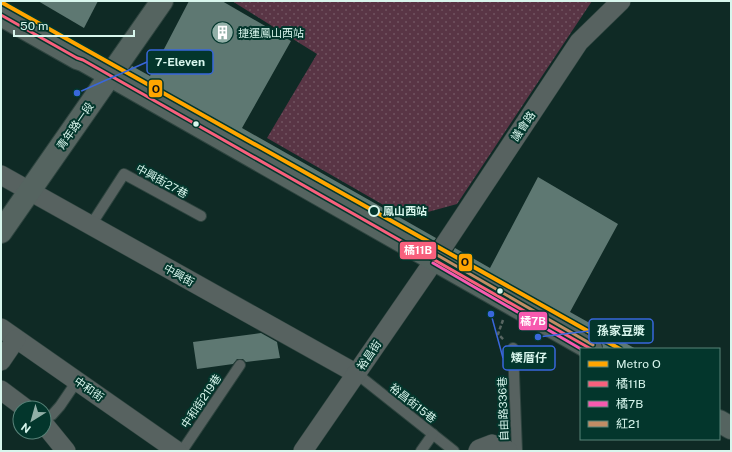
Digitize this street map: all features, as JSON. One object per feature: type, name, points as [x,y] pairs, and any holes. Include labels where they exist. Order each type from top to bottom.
[{"type":"street","name":"青年路一段","points":[[1,232],[162,1]]},
{"type":"street","name":"議會路","points":[[435,259],[580,42],[621,1]]},
{"type":"street","points":[[1,15],[435,259],[589,348]]},
{"type":"street","name":"中興街","points":[[1,176],[357,374]]},
{"type":"street","name":"裕昌街","points":[[303,451],[435,259]]},
{"type":"street","points":[[1,361],[8,333]]},
{"type":"street","name":"中和街","points":[[8,333],[177,451]]},
{"type":"street","points":[[1,390],[14,400]]},
{"type":"street","points":[[720,422],[731,428]]},
{"type":"street","points":[[52,434],[66,451]]},
{"type":"street","points":[[478,451],[492,444],[508,451]]},
{"type":"lane","name":"中興街27巷","points":[[91,226],[124,174],[201,216]]},
{"type":"lane","name":"自由路336巷","points":[[514,348],[516,451]]},
{"type":"lane","name":"中和街219巷","points":[[182,451],[240,365]]},
{"type":"lane","name":"裕昌街15巷","points":[[357,374],[454,451]]},
{"type":"lane","points":[[52,415],[77,381]]},
{"type":"lane","points":[[421,451],[433,434]]},
{"type":"path","points":[[509,302],[498,334],[514,348]]},
{"type":"shaded area","points":[[232,1],[592,1],[457,204],[406,218],[267,138],[317,54]]},
{"type":"building","points":[[38,1],[98,1],[84,28]]},
{"type":"building","points":[[189,1],[222,1],[291,41],[242,128],[436,238],[432,244],[128,71],[132,66],[150,76]]},
{"type":"building","points":[[538,177],[618,224],[570,312],[634,348],[603,348],[602,343],[597,338],[451,255],[455,248],[490,268]]},
{"type":"building","points":[[261,333],[277,342],[280,358],[246,362],[243,359],[237,359],[233,364],[197,369],[193,342]]},
{"type":"metro line","name":"O","points":[[1,2],[618,348]]},
{"type":"transit line","name":"橘11B","points":[[1,15],[83,60],[589,348]]},
{"type":"transit line","name":"紅21","points":[[437,255],[593,345]]},
{"type":"transit line","name":"橘7B","points":[[433,263],[580,348]]},
{"type":"place","name":"捷運鳳山西站","points":[[222,33]]},
{"type":"place","name":"7-Eleven","points":[[77,93]]},
{"type":"place","name":"鳳山西站","points":[[374,211]]},
{"type":"place","name":"矮厝仔","points":[[491,314]]},
{"type":"place","name":"孫家豆漿","points":[[538,337]]}]
